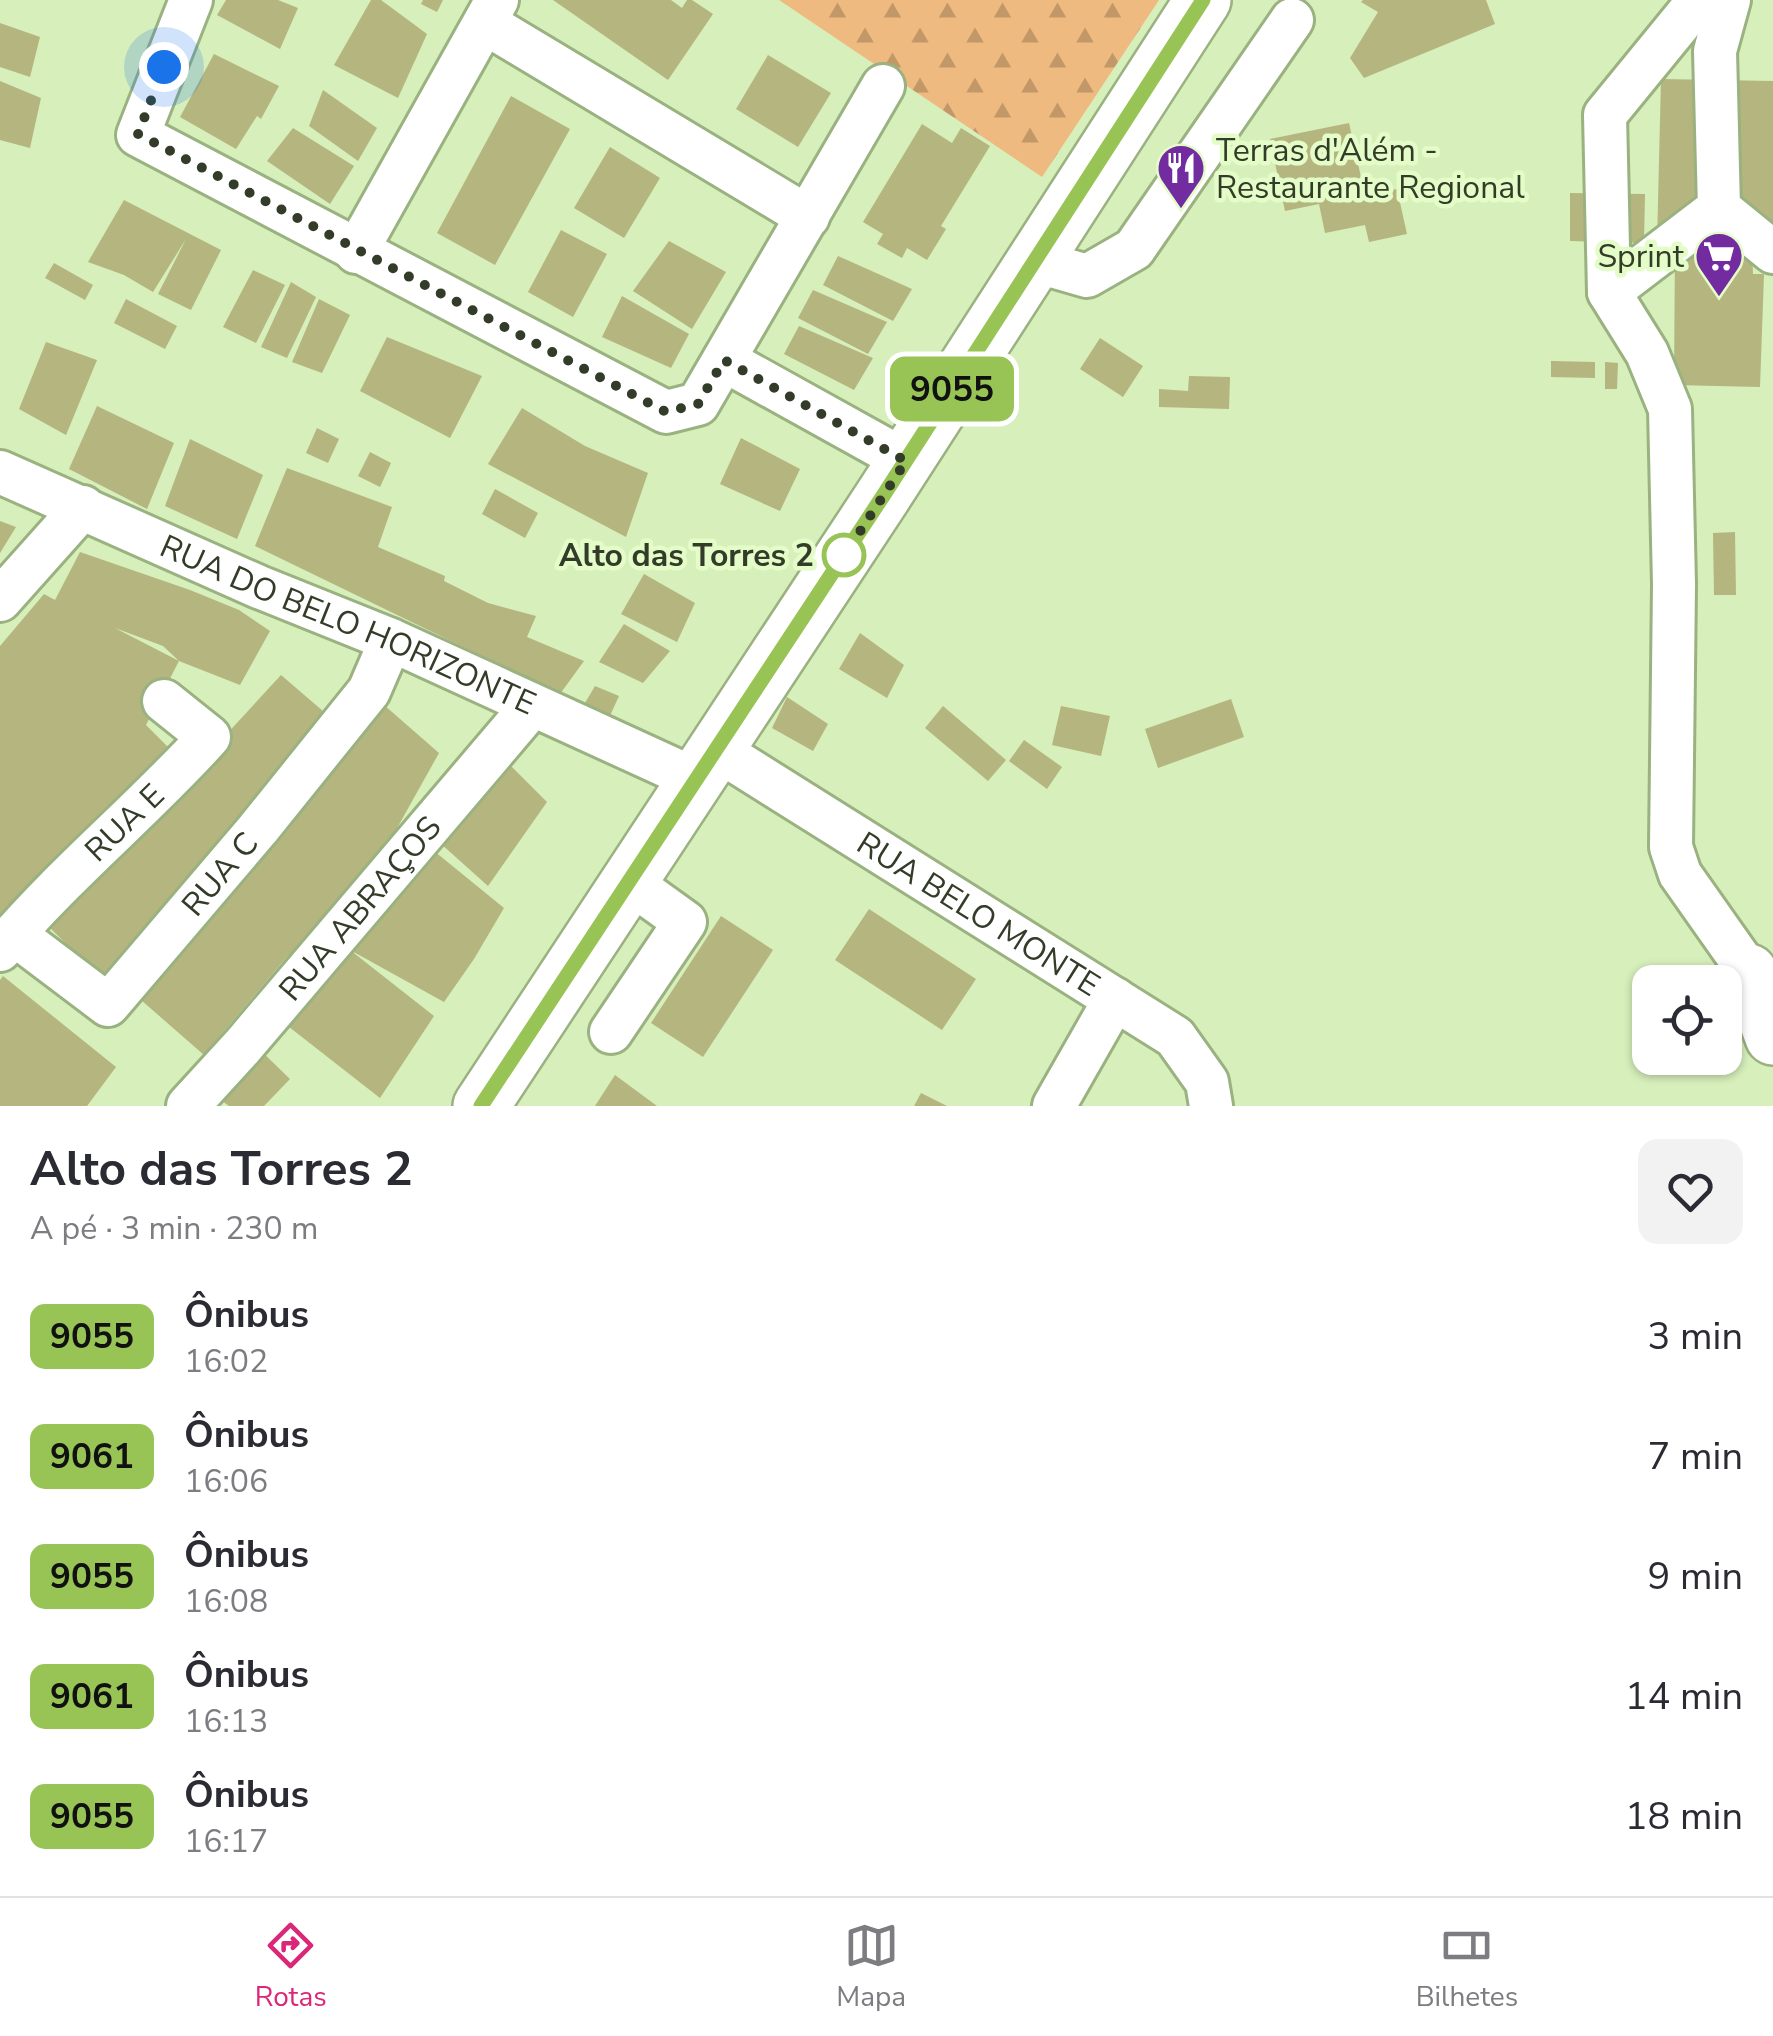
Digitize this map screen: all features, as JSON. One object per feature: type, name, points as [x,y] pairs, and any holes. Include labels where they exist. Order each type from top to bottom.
[{"type":"main road","points":[[480,1106],[906,461],[1203,0]]},
{"type":"main road","points":[[1749,972],[1773,1037]]},
{"type":"street","points":[[191,0],[138,134],[666,412],[698,404],[884,86]]},
{"type":"street","points":[[1699,0],[1604,115],[1608,292],[1647,353],[1670,410],[1674,584],[1672,846],[1680,874],[1749,972]]},
{"type":"street","points":[[1729,0],[1715,51],[1719,208],[1773,252]]},
{"type":"street","points":[[356,252],[491,11],[808,217]]},
{"type":"street","points":[[1036,260],[1088,276],[1134,249],[1292,20]]},
{"type":"street","points":[[1608,292],[1719,208]]},
{"type":"street","points":[[724,360],[906,461]]},
{"type":"street","name":"RUA DO BELO HORIZONTE","points":[[0,472],[391,640],[531,706],[706,764]]},
{"type":"street","points":[[0,600],[83,507]]},
{"type":"street","name":"RUA C","points":[[7,942],[108,1005],[369,691],[391,640]]},
{"type":"street","name":"RUA E","points":[[7,942],[41,902],[160,790],[209,737],[164,701]]},
{"type":"street","name":"RUA ABRAÇOS","points":[[188,1106],[531,706]]},
{"type":"street","name":"RUA BELO MONTE","points":[[706,764],[1176,1037],[1206,1082],[1211,1106]]},
{"type":"street","points":[[611,1032],[685,922],[628,881]]},
{"type":"street","points":[[1054,1106],[1115,999]]},
{"type":"green space","points":[[779,0],[1159,0],[1042,177]]},
{"type":"building","points":[[226,0],[278,0],[298,8],[280,49],[217,15]]},
{"type":"building","points":[[371,0],[381,0],[427,34],[398,98],[334,65]]},
{"type":"building","points":[[423,0],[443,0],[437,12],[421,4]]},
{"type":"building","points":[[553,0],[671,0],[682,8],[687,0],[692,0],[713,14],[668,80]]},
{"type":"building","points":[[1363,0],[1486,0],[1495,24],[1364,78],[1350,58],[1378,12]]},
{"type":"building","points":[[0,23],[40,37],[30,77],[0,67]]},
{"type":"building","points":[[214,54],[279,86],[261,119],[257,116],[236,149],[180,117]]},
{"type":"building","points":[[768,55],[831,93],[798,147],[736,109]]},
{"type":"building","points":[[1661,79],[1773,81],[1773,244],[1752,244],[1753,274],[1764,274],[1760,387],[1674,385],[1675,244],[1657,243]]},
{"type":"building","points":[[0,81],[41,98],[30,148],[0,140]]},
{"type":"building","points":[[323,90],[377,128],[358,161],[309,126]]},
{"type":"building","points":[[511,96],[570,129],[495,265],[437,233]]},
{"type":"building","points":[[1349,123],[1365,195],[1397,189],[1407,234],[1369,242],[1365,225],[1325,233],[1319,204],[1285,211],[1270,139]]},
{"type":"building","points":[[922,124],[952,143],[961,128],[990,146],[941,226],[946,229],[927,260],[907,248],[902,258],[877,244],[883,234],[863,222]]},
{"type":"building","points":[[293,128],[354,166],[330,204],[267,161]]},
{"type":"building","points":[[610,147],[660,178],[624,238],[574,208]]},
{"type":"building","points":[[1570,193],[1645,194],[1644,243],[1570,241]]},
{"type":"building","points":[[124,200],[221,250],[191,310],[158,294],[186,239],[153,292],[124,275],[88,262]]},
{"type":"building","points":[[561,230],[607,254],[573,317],[528,292]]},
{"type":"building","points":[[669,241],[726,272],[692,329],[633,291]]},
{"type":"building","points":[[838,256],[912,289],[893,321],[823,285]]},
{"type":"building","points":[[54,263],[93,285],[85,300],[45,278]]},
{"type":"building","points":[[253,270],[285,285],[256,343],[223,327]]},
{"type":"building","points":[[291,282],[316,297],[287,358],[261,347]]},
{"type":"building","points":[[813,290],[887,322],[868,354],[798,318]]},
{"type":"building","points":[[622,296],[689,334],[671,368],[602,337]]},
{"type":"building","points":[[126,299],[177,326],[165,349],[114,323]]},
{"type":"building","points":[[319,299],[350,315],[322,373],[292,362]]},
{"type":"building","points":[[799,326],[873,358],[854,390],[784,354]]},
{"type":"building","points":[[387,337],[482,376],[450,438],[360,391]]},
{"type":"building","points":[[1100,338],[1143,366],[1123,397],[1080,369]]},
{"type":"building","points":[[46,342],[97,360],[66,435],[19,409]]},
{"type":"building","points":[[1551,361],[1595,362],[1595,378],[1551,377]]},
{"type":"building","points":[[1605,362],[1618,363],[1617,389],[1605,389]]},
{"type":"building","points":[[1189,376],[1230,377],[1229,409],[1159,407],[1159,389],[1188,391]]},
{"type":"building","points":[[97,406],[174,443],[147,509],[69,469]]},
{"type":"building","points":[[522,408],[585,446],[648,473],[626,537],[488,464]]},
{"type":"building","points":[[317,428],[339,439],[328,463],[306,453]]},
{"type":"building","points":[[741,438],[800,469],[780,511],[720,484]]},
{"type":"building","points":[[190,439],[263,475],[237,539],[165,506]]},
{"type":"building","points":[[370,452],[391,463],[380,487],[358,476]]},
{"type":"building","points":[[287,468],[392,507],[378,547],[445,576],[444,581],[488,603],[536,616],[527,637],[584,661],[560,694],[255,546]]},
{"type":"building","points":[[495,489],[538,513],[525,538],[482,514]]},
{"type":"building","points":[[0,521],[16,527],[0,553]]},
{"type":"building","points":[[1735,532],[1736,595],[1714,595],[1713,533]]},
{"type":"building","points":[[80,552],[239,610],[270,631],[240,685],[179,661],[146,725],[175,754],[0,934],[0,646],[44,594],[55,600]],"holes":[[[115,628],[163,646],[179,661]]]},
{"type":"building","points":[[644,574],[695,603],[677,642],[621,614]]},
{"type":"building","points":[[624,624],[670,651],[643,683],[599,662]]},
{"type":"building","points":[[860,633],[904,665],[887,698],[839,669]]},
{"type":"building","points":[[281,675],[331,718],[104,981],[49,927]]},
{"type":"building","points":[[595,686],[619,696],[608,720],[582,708]]},
{"type":"building","points":[[787,697],[828,724],[813,751],[772,728]]},
{"type":"building","points":[[1231,699],[1244,737],[1158,768],[1145,729]]},
{"type":"building","points":[[384,705],[439,753],[396,830],[319,925],[204,1055],[141,1000]]},
{"type":"building","points":[[943,706],[1006,760],[988,781],[925,728]]},
{"type":"building","points":[[1061,706],[1110,716],[1101,756],[1052,745]]},
{"type":"building","points":[[1024,740],[1062,767],[1047,789],[1009,761]]},
{"type":"building","points":[[507,762],[547,802],[488,886],[440,843]]},
{"type":"building","points":[[434,851],[504,908],[444,1002],[350,950]]},
{"type":"building","points":[[869,909],[976,979],[942,1030],[835,960]]},
{"type":"building","points":[[721,916],[773,950],[703,1057],[651,1023]]},
{"type":"building","points":[[350,950],[434,1016],[380,1098],[284,1023]]},
{"type":"building","points":[[3,976],[116,1067],[87,1106],[0,1106]]},
{"type":"building","points":[[258,1048],[290,1079],[264,1106],[229,1106],[218,1098]]},
{"type":"building","points":[[615,1075],[657,1106],[595,1106]]},
{"type":"building","points":[[921,1093],[947,1106],[914,1106]]},
{"type":"bus line","name":"9055","points":[[481,1106],[883,496],[1203,0]]},
{"type":"place","name":"Terras d'Além - Restaurante Regional","points":[[1181,210]]},
{"type":"place","name":"Sprint","points":[[1719,298]]},
{"type":"place","name":"Alto das Torres 2","points":[[844,555]]},
{"type":"route","points":[[164,67],[138,134],[356,252],[666,412],[698,404],[724,360],[906,461],[842,559],[844,555]]}]
